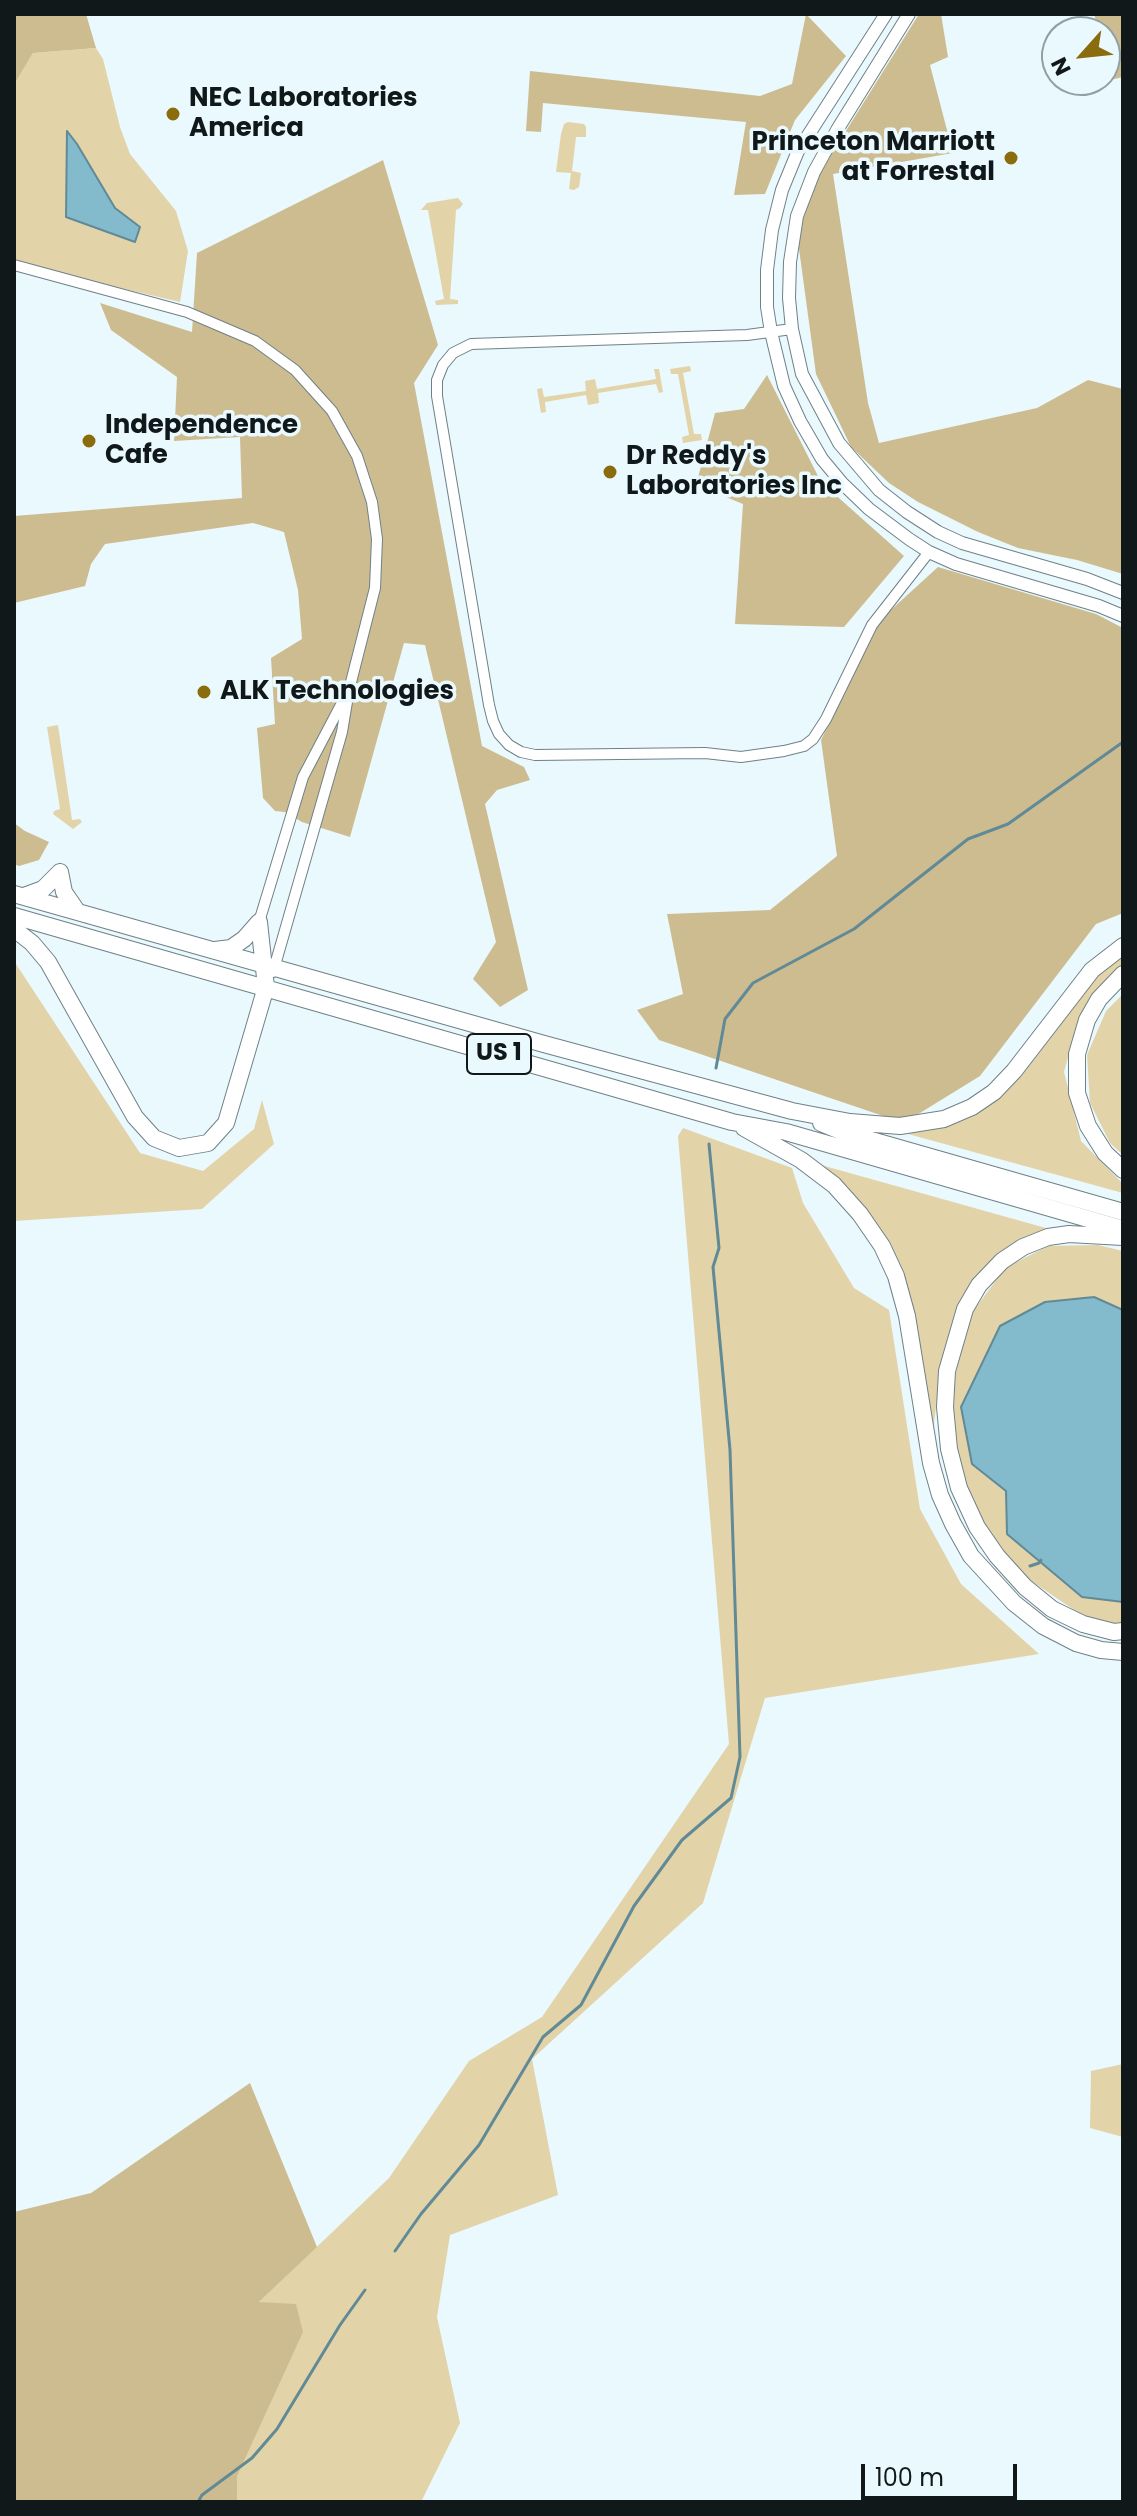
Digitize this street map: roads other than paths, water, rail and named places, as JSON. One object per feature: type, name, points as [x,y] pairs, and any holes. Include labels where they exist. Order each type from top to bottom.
[{"type":"highway","points":[[19,895],[43,889],[60,872],[64,892],[77,911]]},
{"type":"highway","name":"US 1","points":[[19,895],[792,1111],[843,1132],[1123,1212]]},
{"type":"highway","name":"US 1","points":[[14,916],[732,1122],[786,1132],[1123,1229]]},
{"type":"highway","points":[[212,950],[231,948],[259,922]]},
{"type":"highway","points":[[14,929],[32,943],[48,962],[135,1117],[154,1138],[179,1148],[208,1143],[226,1123],[266,987],[269,966],[259,922]]},
{"type":"highway","points":[[792,1111],[850,1122],[900,1126],[944,1119],[972,1107],[994,1092],[1014,1071],[1092,970],[1123,946]]},
{"type":"highway","points":[[1123,974],[1099,999],[1087,1020],[1077,1054],[1077,1093],[1088,1126],[1105,1153],[1123,1170]]},
{"type":"highway","points":[[732,1122],[801,1160],[834,1185],[860,1214],[882,1246],[896,1276],[907,1316],[931,1463],[940,1495],[971,1556],[1014,1603],[1043,1626],[1076,1643],[1123,1652]]},
{"type":"highway","points":[[1123,1237],[1069,1234],[1048,1237],[1023,1247],[1002,1261],[979,1285],[965,1309],[947,1371],[945,1407],[949,1449],[959,1488],[977,1527],[997,1556],[1025,1587],[1052,1609],[1083,1624],[1123,1631]]},
{"type":"street","points":[[886,14],[798,151],[782,190],[772,230],[767,307],[784,386],[822,459],[842,483],[869,509],[929,552],[956,564],[1099,606],[1123,616]]},
{"type":"street","points":[[909,14],[837,130],[814,172],[797,216],[790,262],[789,298],[802,374],[839,443],[879,490],[897,505],[938,532],[962,543],[1087,579],[1123,593]]},
{"type":"street","points":[[14,265],[187,312],[255,341],[295,370],[332,411],[357,456],[372,502],[377,539],[375,588],[349,690],[342,732],[269,966]]},
{"type":"street","points":[[792,329],[747,335],[471,344],[453,353],[443,365],[437,380],[437,396],[489,705],[499,734],[509,745],[535,755],[705,753],[741,757],[804,746],[813,739],[826,719],[872,625],[929,552]]},
{"type":"street","points":[[259,922],[303,777],[349,690]]},
{"type":"water","points":[[67,131],[115,208],[140,227],[135,242],[66,217]]},
{"type":"water","points":[[1094,1297],[1123,1310],[1123,1602],[1082,1597],[1007,1534],[1006,1491],[972,1464],[961,1407],[1000,1326],[1045,1302]]},
{"type":"waterway","points":[[716,1068],[725,1019],[753,983],[854,929],[968,839],[1008,824],[1123,742]]},
{"type":"waterway","points":[[395,2251],[421,2214],[479,2145],[543,2037],[581,2005],[634,1906],[682,1840],[731,1798],[740,1757],[730,1450],[713,1267],[719,1248],[709,1144]]},
{"type":"waterway","points":[[1030,1566],[1041,1560]]},
{"type":"waterway","points":[[198,2502],[202,2495],[252,2458],[277,2429],[340,2325],[365,2290]]},
{"type":"place","name":"NEC Laboratories America","points":[[173,114]]},
{"type":"place","name":"Princeton Marriott at Forrestal","points":[[1011,158]]},
{"type":"place","name":"Independence Cafe","points":[[89,441]]},
{"type":"place","name":"Dr Reddy's Laboratories Inc","points":[[610,472]]},
{"type":"place","name":"ALK Technologies","points":[[204,692]]}]
